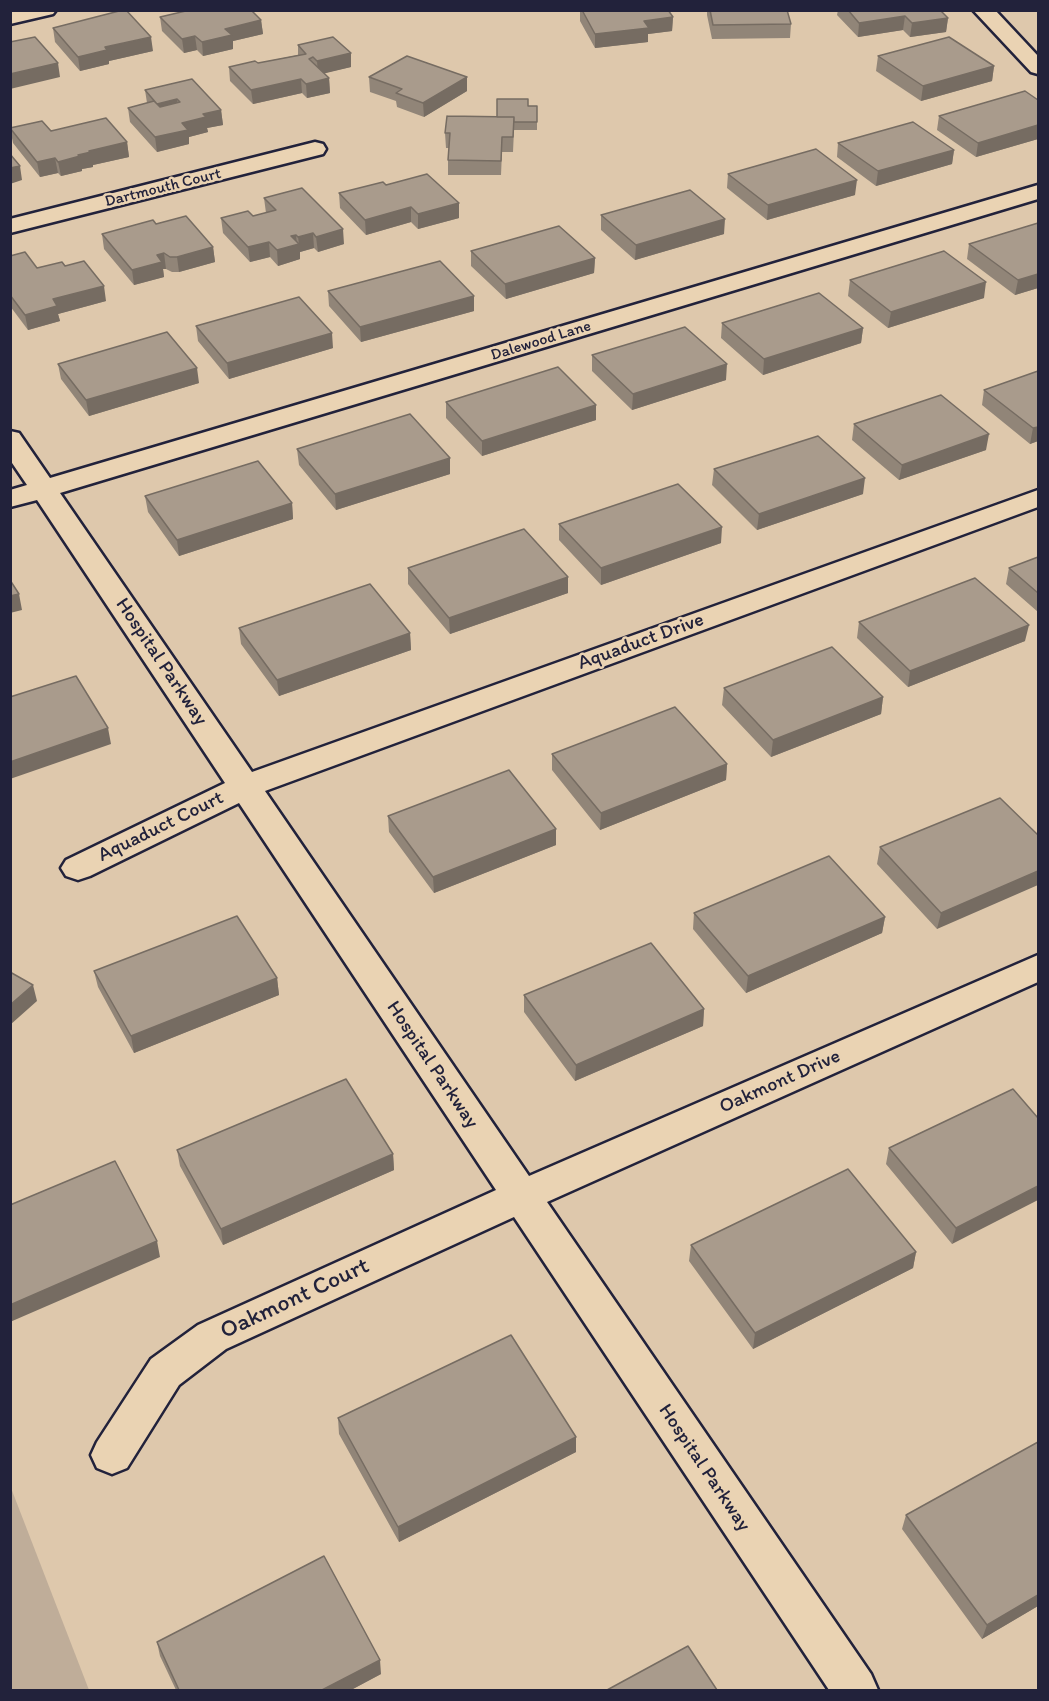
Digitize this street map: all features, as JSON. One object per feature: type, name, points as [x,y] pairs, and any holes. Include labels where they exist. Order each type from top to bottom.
[{"type":"street","points":[[10,18],[46,10]]},
{"type":"street","points":[[983,10],[1038,68]]},
{"type":"street","name":"Dartmouth Court","points":[[10,226],[315,150]]},
{"type":"street","name":"Dalewood Lane","points":[[10,499],[1038,192]]},
{"type":"street","name":"Hospital Parkway","points":[[10,439],[855,1690]]},
{"type":"street","name":"Aquaduct Drive","points":[[244,787],[1038,498]]},
{"type":"street","name":"Aquaduct Court","points":[[78,868],[244,787]]},
{"type":"street","name":"Oakmont Drive","points":[[521,1196],[1038,968]]},
{"type":"street","name":"Oakmont Court","points":[[112,1455],[165,1372],[212,1337],[521,1196]]},
{"type":"shaded area","points":[[11,1488],[89,1690],[11,1690]]},
{"type":"building","points":[[126,10],[151,37],[105,47],[107,50],[78,57],[53,28]]},
{"type":"building","points":[[190,10],[251,10],[261,20],[225,29],[232,35],[202,42],[195,36],[182,39],[160,17]]},
{"type":"building","points":[[582,10],[668,10],[673,17],[644,21],[649,28],[595,34]]},
{"type":"building","points":[[710,10],[787,10],[791,24],[713,25]]},
{"type":"building","points":[[848,10],[940,10],[948,18],[912,23],[905,16],[859,23]]},
{"type":"building","points":[[35,37],[58,63],[10,74],[10,42]]},
{"type":"building","points":[[333,37],[351,53],[317,61],[313,57],[309,59],[329,78],[306,84],[301,79],[251,90],[229,67],[306,54],[298,45]]},
{"type":"building","points":[[949,37],[994,66],[923,86],[878,56]]},
{"type":"building","points":[[407,56],[467,77],[423,103],[396,93],[402,89],[369,77]]},
{"type":"building","points":[[192,79],[221,110],[203,114],[206,117],[182,123],[188,130],[155,137],[128,108],[154,101],[157,104],[145,90]],"holes":[[[177,99],[180,102],[160,107],[157,104]]]},
{"type":"building","points":[[1025,91],[1038,100],[1038,125],[978,143],[939,116]]},
{"type":"building","points":[[497,99],[528,99],[528,106],[537,106],[537,122],[514,122],[514,117],[497,117]]},
{"type":"building","points":[[447,116],[514,117],[513,137],[502,137],[501,161],[448,160],[450,133],[445,133]]},
{"type":"building","points":[[106,118],[127,142],[89,151],[91,152],[58,162],[55,158],[37,162],[10,128],[42,121],[51,131]]},
{"type":"building","points":[[913,122],[954,150],[878,171],[838,143]]},
{"type":"building","points":[[816,149],[857,180],[768,205],[728,174]]},
{"type":"building","points":[[10,154],[20,166],[10,168]]},
{"type":"building","points":[[427,174],[459,203],[418,214],[411,207],[365,220],[339,193],[383,182],[386,185]]},
{"type":"building","points":[[302,188],[343,229],[316,237],[313,233],[298,237],[291,236],[299,244],[277,250],[269,242],[248,247],[221,218],[248,211],[253,216],[276,210],[264,198]]},
{"type":"building","points":[[690,190],[725,219],[636,245],[601,215]]},
{"type":"building","points":[[186,216],[213,247],[177,257],[170,257],[164,253],[157,255],[162,262],[132,270],[102,234],[153,220],[156,224]]},
{"type":"building","points":[[1038,223],[1038,274],[1018,280],[969,244]]},
{"type":"building","points":[[559,226],[595,258],[505,284],[471,251]]},
{"type":"building","points":[[944,251],[986,282],[891,312],[850,280]]},
{"type":"building","points":[[25,252],[37,268],[62,262],[65,266],[84,261],[104,286],[53,299],[57,306],[25,315],[10,295],[10,256]]},
{"type":"building","points":[[440,261],[474,296],[360,327],[328,291]]},
{"type":"building","points":[[819,293],[863,328],[764,359],[722,323]]},
{"type":"building","points":[[299,297],[332,333],[227,363],[196,326]]},
{"type":"building","points":[[685,327],[727,364],[633,394],[592,355]]},
{"type":"building","points":[[167,332],[197,368],[86,400],[58,364]]},
{"type":"building","points":[[558,367],[596,405],[482,441],[446,402]]},
{"type":"building","points":[[1038,371],[1038,427],[1033,428],[984,390]]},
{"type":"building","points":[[941,395],[989,434],[902,465],[854,424]]},
{"type":"building","points":[[410,414],[450,458],[335,494],[297,449]]},
{"type":"building","points":[[818,436],[865,478],[759,514],[714,469]]},
{"type":"building","points":[[258,461],[292,503],[177,540],[145,496]]},
{"type":"building","points":[[678,484],[722,527],[601,568],[559,524]]},
{"type":"building","points":[[524,529],[568,577],[449,618],[408,568]]},
{"type":"building","points":[[1038,557],[1038,593],[1009,568]]},
{"type":"building","points":[[975,578],[1029,625],[910,671],[859,622]]},
{"type":"building","points":[[10,580],[19,594],[10,596]]},
{"type":"building","points":[[370,584],[410,633],[277,680],[239,628]]},
{"type":"building","points":[[832,647],[883,697],[773,740],[724,688]]},
{"type":"building","points":[[76,676],[108,728],[10,762],[10,697]]},
{"type":"building","points":[[675,707],[727,764],[601,813],[552,754]]},
{"type":"building","points":[[509,770],[556,829],[433,877],[388,816]]},
{"type":"building","points":[[1000,798],[1038,835],[1038,871],[941,913],[880,847]]},
{"type":"building","points":[[829,856],[885,917],[748,976],[694,913]]},
{"type":"building","points":[[237,916],[277,978],[131,1036],[94,971]]},
{"type":"building","points":[[651,943],[704,1009],[576,1065],[524,995]]},
{"type":"building","points":[[10,972],[33,985],[10,1005]]},
{"type":"building","points":[[346,1079],[393,1154],[221,1229],[177,1150]]},
{"type":"building","points":[[1013,1089],[1038,1118],[1038,1186],[956,1228],[889,1148]]},
{"type":"building","points":[[115,1161],[157,1241],[10,1305],[10,1205]]},
{"type":"building","points":[[848,1169],[916,1252],[755,1333],[691,1245]]},
{"type":"building","points":[[511,1335],[576,1437],[398,1527],[338,1418]]},
{"type":"building","points":[[1038,1442],[1038,1595],[987,1625],[906,1515]]},
{"type":"building","points":[[324,1556],[380,1660],[322,1690],[179,1690],[157,1642]]},
{"type":"building","points":[[688,1646],[717,1690],[607,1690]]}]
